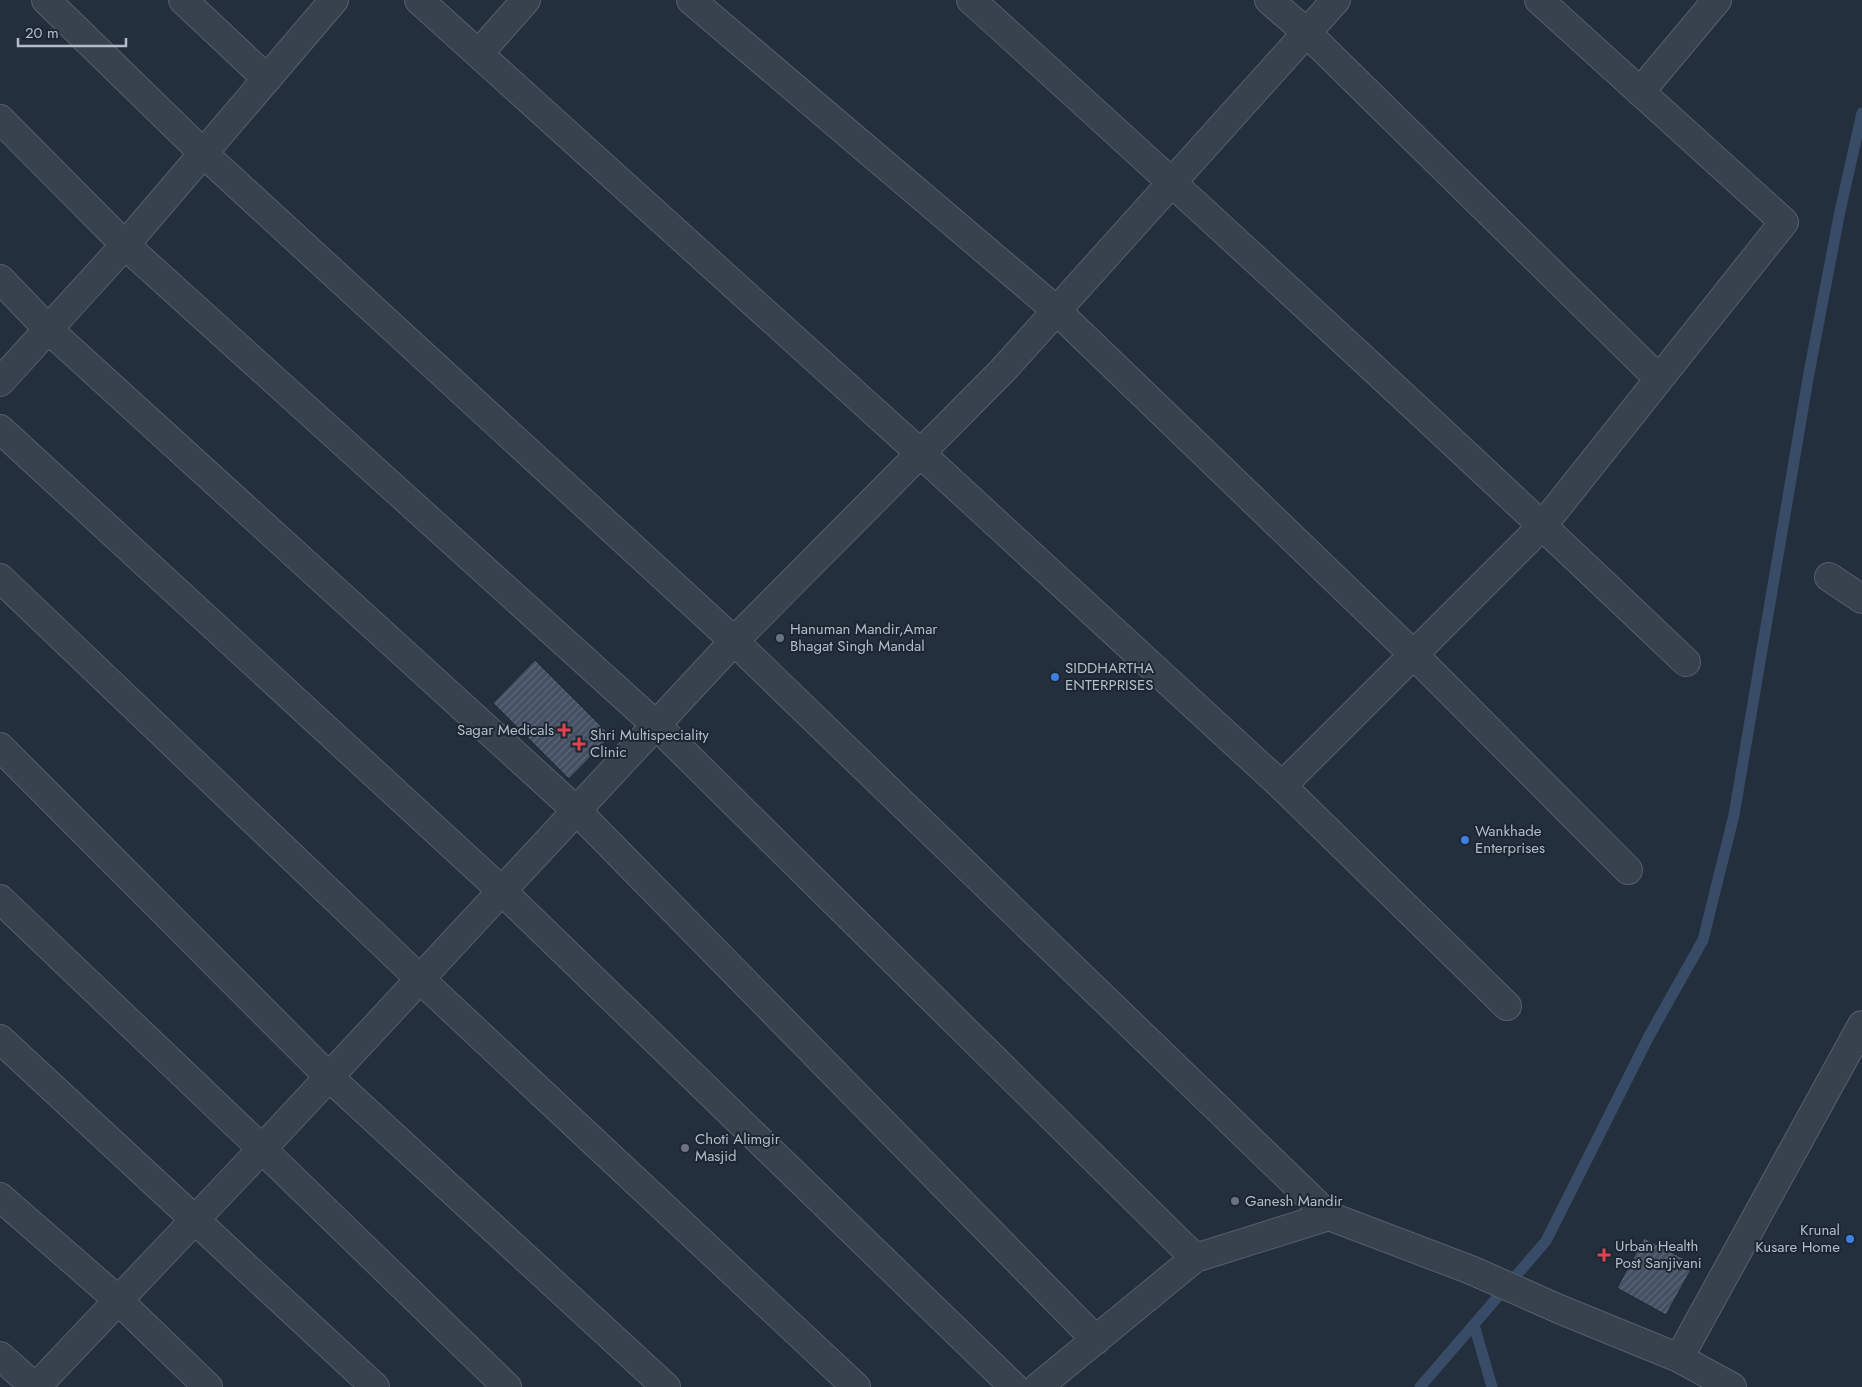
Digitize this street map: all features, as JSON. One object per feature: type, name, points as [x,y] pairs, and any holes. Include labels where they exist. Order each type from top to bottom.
[{"type":"street","points":[[46,0],[204,154],[734,641],[1329,1216],[1471,1270],[1559,1309],[1679,1358],[1732,1387]]},
{"type":"street","points":[[182,0],[267,80]]},
{"type":"street","points":[[0,382],[125,245],[334,0]]},
{"type":"street","points":[[419,0],[920,453],[1282,786],[1507,1006]]},
{"type":"street","points":[[478,54],[526,0]]},
{"type":"street","points":[[691,0],[1056,310],[1413,654],[1628,870]]},
{"type":"street","points":[[971,0],[1543,525],[1686,662]]},
{"type":"street","points":[[1269,0],[1306,32],[1659,379]]},
{"type":"street","points":[[0,1356],[36,1387],[262,1149],[734,641],[1003,370],[1336,0]]},
{"type":"street","points":[[1282,786],[1543,525],[1784,222],[1539,0]]},
{"type":"street","points":[[1640,92],[1717,0]]},
{"type":"street","points":[[0,119],[125,245],[656,725],[1195,1258]]},
{"type":"street","points":[[0,279],[49,330],[576,811],[1096,1340]]},
{"type":"street","points":[[0,429],[502,891],[1014,1387]]},
{"type":"street","points":[[1829,577],[1862,599]]},
{"type":"street","points":[[0,578],[420,979],[856,1387]]},
{"type":"street","points":[[0,747],[329,1077],[666,1387]]},
{"type":"street","points":[[0,899],[262,1149],[507,1387]]},
{"type":"street","points":[[1679,1358],[1862,1025]]},
{"type":"street","points":[[0,1040],[375,1387]]},
{"type":"street","points":[[0,1197],[118,1300],[208,1387]]},
{"type":"street","points":[[1038,1387],[1195,1258],[1329,1216]]},
{"type":"building","points":[[535,660],[611,736],[569,779],[493,703]]},
{"type":"building","points":[[1644,1238],[1694,1264],[1666,1315],[1617,1288]]},
{"type":"waterway","points":[[1420,1387],[1546,1241],[1649,1036],[1703,940],[1734,815],[1809,373],[1840,211],[1862,113]]},
{"type":"waterway","points":[[1474,1325],[1492,1387]]},
{"type":"place","name":"Hanuman Mandir,Amar Bhagat Singh Mandal","points":[[780,638]]},
{"type":"place","name":"SIDDHARTHA ENTERPRISES","points":[[1055,677]]},
{"type":"place","name":"Sagar Medicals","points":[[564,730]]},
{"type":"place","name":"Shri Multispeciality Clinic","points":[[579,744]]},
{"type":"place","name":"Wankhade Enterprises","points":[[1465,840]]},
{"type":"place","name":"Choti Alimgir Masjid","points":[[685,1148]]},
{"type":"place","name":"Ganesh Mandir","points":[[1235,1201]]},
{"type":"place","name":"Krunal Kusare Home","points":[[1850,1239]]},
{"type":"place","name":"Urban Health Post Sanjivani","points":[[1604,1255]]}]
